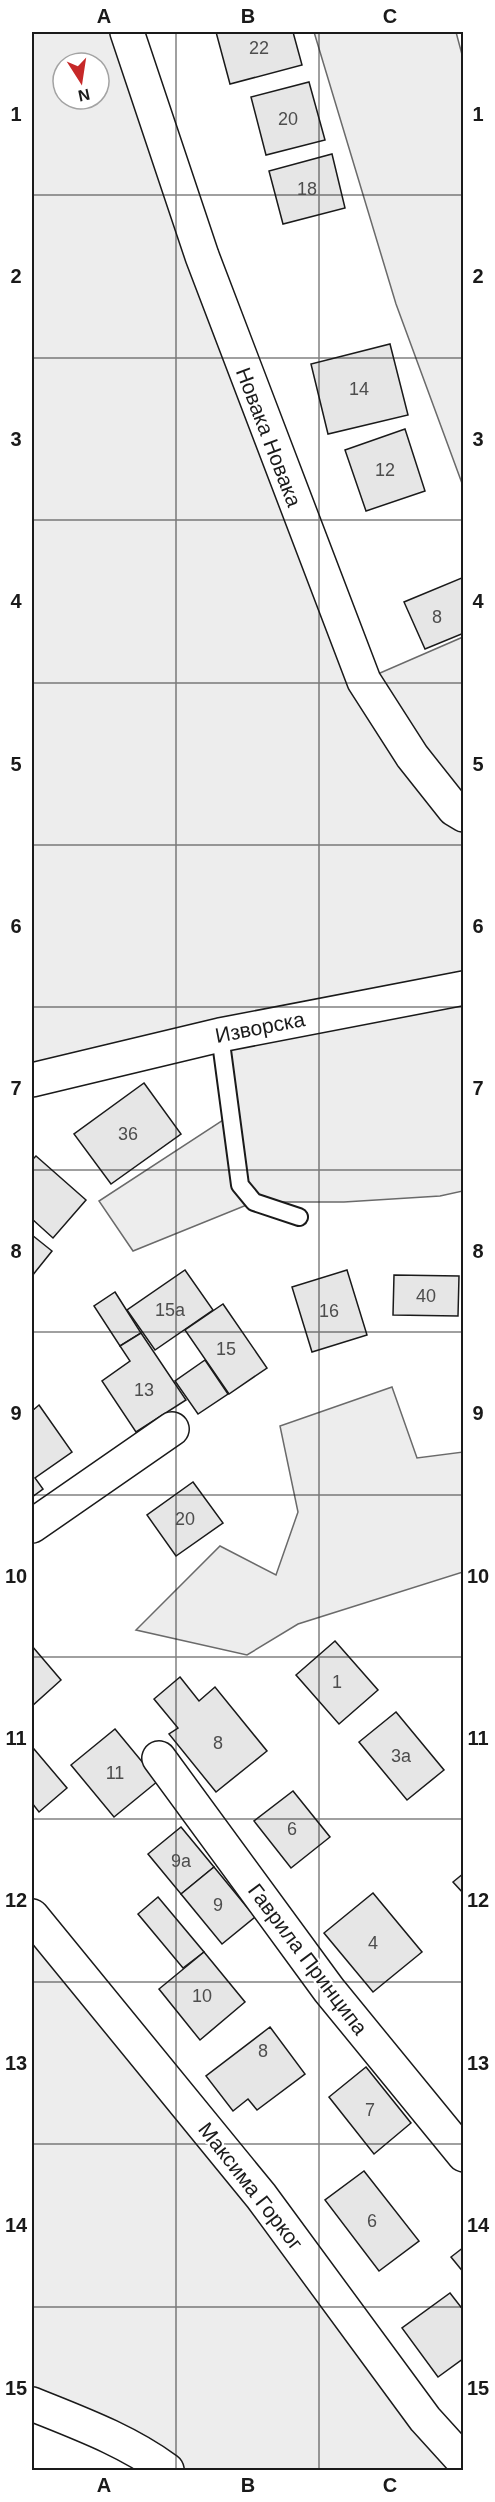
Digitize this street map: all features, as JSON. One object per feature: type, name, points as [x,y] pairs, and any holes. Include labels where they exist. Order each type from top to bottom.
[{"type":"street","name":"Новака Новака","points":[[127,32],[206,267],[364,681],[412,756],[454,809],[464,816]]},
{"type":"street","name":"Изворска","points":[[45,1076],[220,1035],[464,988]]},
{"type":"street","points":[[32,1526],[172,1429]]},
{"type":"street","name":"Гаврила Принципа","points":[[159,1758],[329,1990],[464,2155]]},
{"type":"street","name":"Максима Горког","points":[[32,1916],[261,2196],[425,2419],[464,2462]]},
{"type":"street","points":[[32,2404],[98,2430],[147,2455],[167,2470]]},
{"type":"lane","points":[[220,1035],[240,1185],[254,1202],[299,1217]]},
{"type":"lane","name":"Изворска","points":[[32,1098],[45,1076]]},
{"type":"shaded area","points":[[32,32],[132,32],[364,680],[463,637],[463,1191],[440,1196],[344,1202],[254,1202],[133,1251],[99,1201],[231,1115],[220,1035],[32,1080]]},
{"type":"shaded area","points":[[314,32],[456,32],[464,62],[463,486],[396,304]]},
{"type":"shaded area","points":[[392,1387],[417,1458],[463,1452],[463,1572],[298,1624],[247,1655],[136,1630],[220,1546],[276,1575],[298,1512],[280,1426]]},
{"type":"shaded area","points":[[32,1916],[463,2470],[167,2470],[32,2405]]},
{"type":"building","points":[[216,32],[293,32],[302,65],[230,84]]},
{"type":"building","points":[[309,82],[325,140],[266,155],[251,97]]},
{"type":"building","points":[[332,154],[345,208],[283,224],[269,171]]},
{"type":"building","points":[[390,344],[408,415],[328,434],[311,364]]},
{"type":"building","points":[[405,429],[425,491],[366,511],[345,450]]},
{"type":"building","points":[[464,577],[464,633],[425,649],[404,602]]},
{"type":"building","points":[[144,1083],[181,1134],[111,1184],[74,1134]]},
{"type":"building","points":[[36,1156],[86,1200],[53,1238],[32,1219],[32,1160]]},
{"type":"building","points":[[32,1235],[52,1251],[32,1276]]},
{"type":"building","points":[[185,1270],[213,1310],[155,1350],[127,1310]]},
{"type":"building","points":[[347,1270],[367,1335],[312,1352],[292,1287]]},
{"type":"building","points":[[394,1275],[459,1276],[458,1316],[393,1315]]},
{"type":"building","points":[[115,1292],[141,1333],[120,1346],[94,1306]]},
{"type":"building","points":[[223,1304],[267,1368],[229,1394],[185,1330]]},
{"type":"building","points":[[141,1333],[186,1400],[136,1432],[102,1381],[130,1361],[120,1346]]},
{"type":"building","points":[[205,1360],[228,1394],[198,1414],[175,1381]]},
{"type":"building","points":[[39,1405],[72,1452],[35,1478],[43,1489],[32,1497],[32,1411]]},
{"type":"building","points":[[193,1482],[223,1523],[176,1556],[147,1515]]},
{"type":"building","points":[[335,1641],[378,1690],[339,1724],[296,1675]]},
{"type":"building","points":[[32,1646],[61,1680],[32,1706]]},
{"type":"building","points":[[180,1677],[199,1701],[215,1687],[267,1751],[216,1792],[169,1734],[178,1728],[154,1699]]},
{"type":"building","points":[[396,1712],[444,1770],[407,1800],[359,1742]]},
{"type":"building","points":[[115,1729],[158,1781],[114,1817],[71,1765]]},
{"type":"building","points":[[34,1749],[67,1788],[39,1812],[32,1803],[32,1752]]},
{"type":"building","points":[[293,1791],[330,1837],[291,1868],[254,1821]]},
{"type":"building","points":[[181,1827],[214,1867],[181,1894],[148,1854]]},
{"type":"building","points":[[214,1867],[255,1917],[222,1944],[181,1894]]},
{"type":"building","points":[[464,1873],[464,1894],[453,1882]]},
{"type":"building","points":[[373,1893],[422,1952],[373,1992],[324,1933]]},
{"type":"building","points":[[158,1897],[204,1952],[183,1968],[138,1914]]},
{"type":"building","points":[[204,1952],[245,2002],[200,2040],[159,1989]]},
{"type":"building","points":[[270,2027],[305,2074],[257,2110],[248,2099],[233,2111],[206,2076]]},
{"type":"building","points":[[366,2067],[411,2123],[374,2154],[329,2097]]},
{"type":"building","points":[[364,2171],[419,2241],[379,2271],[325,2200]]},
{"type":"building","points":[[464,2247],[464,2273],[451,2257]]},
{"type":"building","points":[[450,2293],[464,2311],[464,2358],[438,2377],[402,2328]]}]
